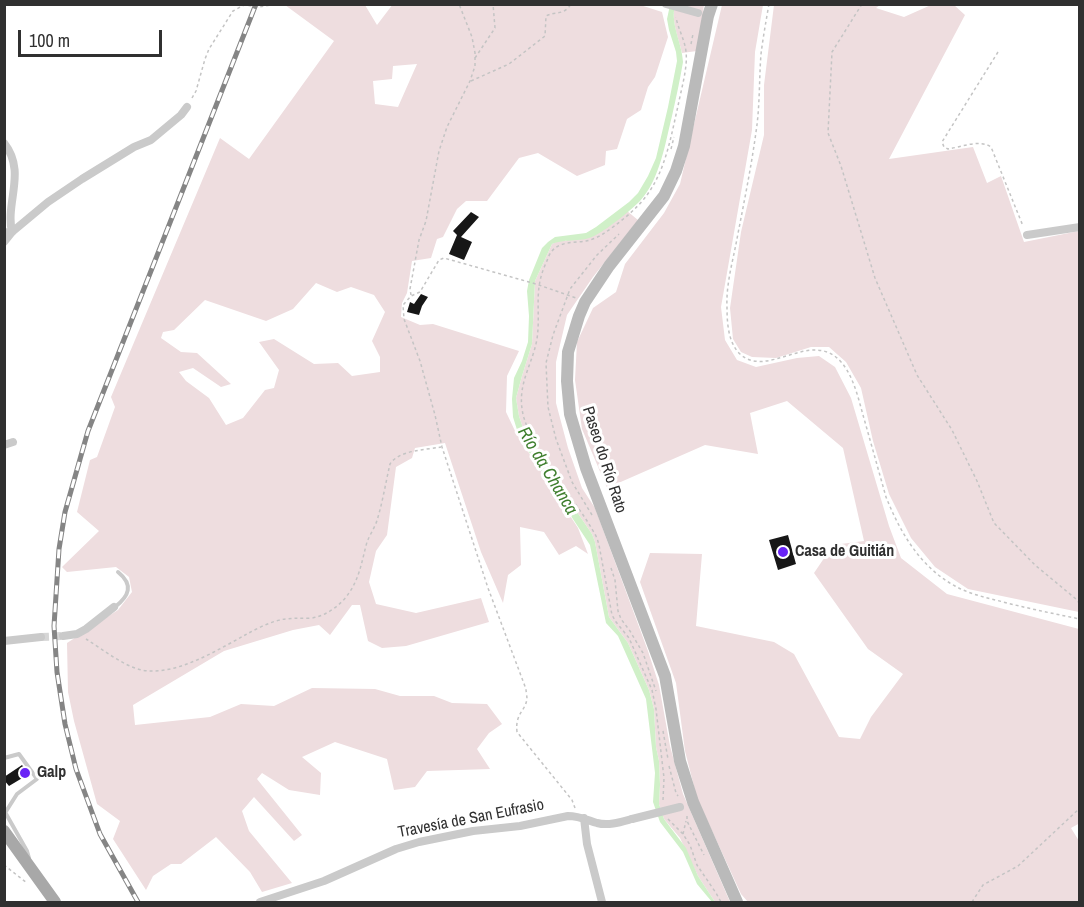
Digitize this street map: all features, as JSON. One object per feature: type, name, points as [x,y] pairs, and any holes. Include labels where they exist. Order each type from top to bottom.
[{"type":"main road","points":[[4,831],[32,879],[55,903]]},
{"type":"street","points":[[666,4],[705,12]]},
{"type":"street","name":"Paseo do Río Rato","points":[[705,12],[684,146],[676,171],[664,196],[609,266],[585,302],[568,352],[567,381],[570,414],[586,468],[665,676],[686,804],[737,903]]},
{"type":"street","points":[[8,232],[82,179],[134,147],[151,140],[181,115],[187,107]]},
{"type":"street","points":[[4,143],[15,170],[10,223],[4,242]]},
{"type":"street","points":[[1027,235],[1080,227]]},
{"type":"street","points":[[63,636],[77,634],[114,608]]},
{"type":"street","points":[[4,641],[41,637]]},
{"type":"street","name":"Travesía de San Eufrasio","points":[[260,903],[324,881],[396,849],[419,842],[473,831],[520,826],[558,817],[580,817],[604,824],[616,823],[686,804]]},
{"type":"street","points":[[580,817],[602,903]]},
{"type":"lane","points":[[114,608],[127,595],[129,586],[124,576],[118,572]]},
{"type":"lane","points":[[4,758],[19,754],[37,779],[17,794],[5,812],[27,850],[32,879]]},
{"type":"path","points":[[187,107],[196,91],[204,59],[233,11],[244,5],[259,7],[276,4]]},
{"type":"path","points":[[411,296],[410,289],[419,240],[426,221],[439,151],[447,127],[475,66],[472,37],[459,4]]},
{"type":"path","points":[[475,59],[495,28],[493,4]]},
{"type":"path","points":[[470,81],[509,64],[520,56],[545,36],[546,16],[550,13],[558,14],[571,4]]},
{"type":"path","points":[[769,4],[762,51],[756,130],[726,306],[730,338],[735,348],[740,355],[758,361],[767,361],[813,349],[822,350],[834,356],[841,362],[852,381],[893,514],[906,540],[918,555],[954,586],[974,595],[1080,620]]},
{"type":"path","points":[[862,4],[832,52],[828,133],[841,166],[876,278],[917,375],[952,430],[978,482],[994,523],[1035,565],[1080,604]]},
{"type":"path","points":[[639,210],[661,180],[668,161],[678,120],[692,35],[705,12]]},
{"type":"path","points":[[664,805],[662,796],[664,778],[652,690],[629,638],[612,615],[597,538],[535,446],[521,400],[523,381],[537,337],[537,285],[551,252],[567,243],[588,241],[600,235],[639,204],[656,181],[669,143],[686,60],[686,51],[677,26],[676,15]]},
{"type":"path","points":[[998,52],[942,142],[948,149],[979,143],[992,147],[1027,235]]},
{"type":"path","points":[[593,518],[572,482],[556,439],[548,407],[546,363],[553,335],[570,289],[597,255],[620,234]]},
{"type":"path","points":[[580,817],[572,800],[517,732],[518,715],[527,699],[526,689],[488,588],[442,447],[420,361],[404,319],[403,305],[411,296],[420,292],[439,260],[444,258],[537,285],[585,302]]},
{"type":"path","points":[[77,634],[134,669],[147,672],[161,671],[178,667],[275,621],[293,617],[312,618],[331,611],[348,594],[358,576],[368,541],[378,520],[390,464],[400,454],[442,447]]},
{"type":"path","points":[[609,560],[615,580],[618,611],[643,653],[659,706]]},
{"type":"path","points":[[662,723],[675,793],[686,804],[687,820],[683,834]]},
{"type":"path","points":[[972,903],[983,885],[1018,866],[1080,808]]},
{"type":"path","points":[[665,815],[683,834],[690,845],[697,865],[721,903]]},
{"type":"path","points":[[687,820],[706,860]]},
{"type":"path","points":[[4,865],[32,879]]},
{"type":"shaded area","points":[[393,4],[637,4],[662,12],[668,37],[655,77],[648,87],[641,110],[627,119],[617,149],[606,151],[605,165],[577,176],[538,153],[519,158],[487,201],[466,201],[457,209],[443,237],[437,239],[431,258],[412,261],[407,293],[402,303],[401,317],[420,325],[433,324],[519,351],[507,376],[506,412],[516,433],[578,528],[588,554],[576,546],[559,555],[544,532],[520,527],[521,565],[508,575],[503,603],[481,552],[445,443],[415,448],[412,458],[396,467],[387,535],[376,551],[369,582],[376,604],[416,613],[481,598],[489,622],[406,646],[382,648],[368,641],[360,605],[352,605],[330,635],[319,625],[293,630],[224,651],[133,705],[135,725],[210,717],[241,704],[274,706],[312,688],[375,689],[400,696],[434,696],[452,703],[487,704],[502,724],[489,733],[477,749],[490,769],[427,771],[415,787],[394,790],[387,759],[335,742],[302,757],[321,773],[320,795],[289,790],[262,773],[257,779],[302,835],[294,841],[254,797],[242,811],[249,831],[292,883],[262,892],[250,872],[216,837],[181,864],[171,864],[153,876],[146,890],[113,839],[120,821],[97,804],[68,692],[67,643],[118,610],[132,592],[129,577],[116,567],[67,572],[62,567],[99,531],[77,512],[90,460],[97,457],[115,407],[111,397],[220,138],[249,159],[334,41],[285,5],[365,5],[377,25]],"holes":[[[417,64],[398,107],[375,104],[373,81],[392,79],[393,66]],[[316,283],[337,292],[351,287],[374,295],[385,312],[372,341],[380,357],[380,372],[352,376],[338,363],[314,364],[274,339],[259,342],[279,370],[274,388],[265,390],[243,418],[226,425],[209,398],[186,381],[179,372],[193,368],[221,387],[231,384],[197,353],[181,352],[161,338],[163,332],[174,330],[205,300],[266,321],[293,309]]]},
{"type":"shaded area","points":[[675,5],[704,5],[697,51],[682,53],[674,23]]},
{"type":"shaded area","points":[[722,5],[763,5],[755,52],[752,130],[721,307],[725,340],[737,360],[756,367],[797,358],[819,356],[835,367],[851,398],[889,526],[901,558],[947,594],[1079,629],[1080,823],[1071,828],[1079,841],[1079,902],[748,902],[741,894],[697,798],[685,751],[676,683],[640,582],[650,553],[702,554],[696,626],[774,642],[794,654],[839,737],[860,739],[871,717],[903,674],[868,649],[814,573],[833,545],[864,541],[843,448],[787,401],[750,413],[758,454],[705,445],[607,488],[582,429],[575,380],[577,342],[593,308],[616,292],[625,264],[664,213],[680,184]]},
{"type":"shaded area","points":[[774,5],[880,5],[876,8],[904,17],[931,5],[954,5],[965,15],[889,159],[973,147],[987,183],[1001,176],[1024,242],[1079,231],[1079,612],[968,589],[935,567],[911,538],[889,494],[873,441],[861,388],[846,362],[829,347],[811,347],[776,358],[752,357],[741,352],[733,339],[730,308],[741,232],[764,135],[764,85]]},
{"type":"shaded area","points":[[627,211],[638,220],[593,277],[567,315],[556,362],[556,403],[582,488],[595,508],[648,651],[659,685],[670,746],[683,794],[730,902],[715,902],[698,876],[680,838],[664,819],[659,804],[659,761],[654,709],[649,690],[628,643],[609,617],[592,534],[526,437],[516,398],[532,344],[535,281],[552,244],[612,224]]},
{"type":"water","name":"Río da Chanca","points":[[670,5],[675,5],[674,20],[683,62],[667,138],[657,172],[640,201],[607,228],[591,237],[552,244],[535,281],[532,344],[516,398],[526,437],[592,534],[609,617],[628,643],[649,690],[654,709],[659,761],[659,804],[664,819],[686,848],[698,876],[715,902],[712,902],[697,884],[683,852],[660,822],[653,802],[655,773],[646,699],[618,636],[606,623],[590,545],[518,433],[513,417],[512,399],[514,378],[528,342],[527,291],[529,280],[542,248],[555,237],[586,233],[629,202],[638,193],[656,158],[677,61],[667,19]]},
{"type":"building","points":[[471,212],[479,217],[461,237],[472,242],[464,260],[449,254],[457,235],[453,231]]},
{"type":"building","points":[[421,294],[428,297],[419,315],[407,312],[410,302],[414,304]]},
{"type":"building","name":"Casa de Guitián","points":[[788,535],[796,564],[778,570],[769,540]]},
{"type":"building","points":[[22,765],[29,774],[9,786],[4,777]]},
{"type":"tunnel","points":[[41,637],[63,636]]},
{"type":"railway","points":[[138,902],[100,834],[76,769],[65,724],[57,672],[54,626],[59,549],[65,512],[88,431],[256,4]]},
{"type":"place","name":"Casa de Guitián","points":[[783,552]]},
{"type":"place","name":"Galp","points":[[25,773]]}]
